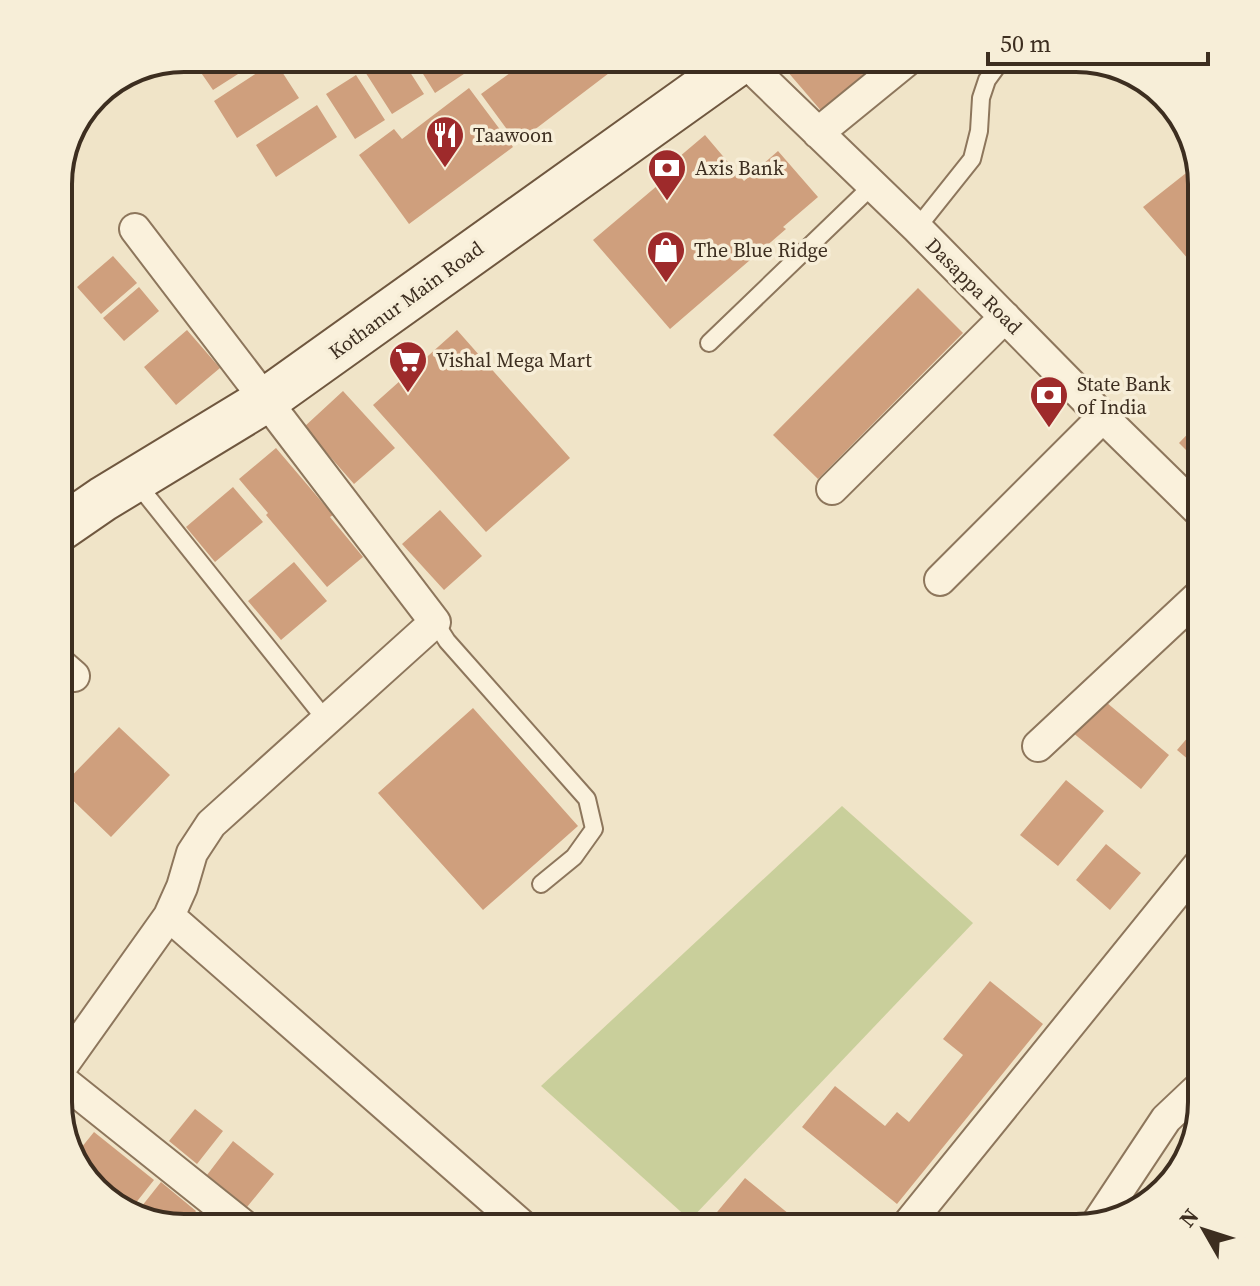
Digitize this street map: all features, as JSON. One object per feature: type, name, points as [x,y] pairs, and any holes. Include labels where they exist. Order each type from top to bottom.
[{"type":"main road","name":"Kothanur Main Road","points":[[72,520],[266,400],[725,72]]},
{"type":"street","name":"Dasappa Road","points":[[756,72],[917,228],[1188,500]]},
{"type":"street","points":[[818,133],[893,72]]},
{"type":"street","points":[[72,1055],[169,916],[192,853],[211,824],[435,622],[135,229]]},
{"type":"street","points":[[832,489],[1005,317]]},
{"type":"street","points":[[940,580],[1103,417]]},
{"type":"street","points":[[1038,746],[1188,606]]},
{"type":"street","points":[[916,1214],[1188,878]]},
{"type":"street","points":[[169,916],[509,1214]]},
{"type":"street","points":[[72,1087],[219,1214]]},
{"type":"street","points":[[1106,1210],[1166,1119],[1188,1098]]},
{"type":"lane","points":[[917,228],[972,159],[979,131],[981,98],[993,72]]},
{"type":"lane","points":[[709,343],[873,185]]},
{"type":"lane","points":[[135,480],[326,720]]},
{"type":"lane","points":[[435,622],[447,641],[587,799],[594,829],[574,857],[541,884]]},
{"type":"green space","points":[[842,806],[973,923],[696,1214],[683,1214],[541,1086]]},
{"type":"building","points":[[201,72],[241,72],[213,90]]},
{"type":"building","points":[[258,72],[282,72],[299,98],[237,138],[214,101]]},
{"type":"building","points":[[365,72],[410,72],[424,94],[392,114]]},
{"type":"building","points":[[422,72],[467,72],[435,93]]},
{"type":"building","points":[[511,72],[610,72],[517,143],[481,94]]},
{"type":"building","points":[[788,72],[872,72],[823,113]]},
{"type":"building","points":[[356,75],[385,120],[355,139],[326,94]]},
{"type":"building","points":[[469,88],[513,147],[409,224],[359,155],[394,129],[402,139]]},
{"type":"building","points":[[317,105],[337,137],[276,177],[256,145]]},
{"type":"building","points":[[705,135],[744,181],[778,151],[818,197],[783,227],[786,229],[670,329],[593,240],[664,180],[659,174]]},
{"type":"building","points":[[1187,172],[1188,259],[1143,207]]},
{"type":"building","points":[[113,256],[137,283],[101,314],[77,287]]},
{"type":"building","points":[[139,287],[159,311],[124,341],[103,318]]},
{"type":"building","points":[[918,288],[963,333],[818,479],[773,435]]},
{"type":"building","points":[[187,330],[220,368],[176,405],[144,367]]},
{"type":"building","points":[[457,330],[570,458],[486,532],[373,405]]},
{"type":"building","points":[[343,391],[395,448],[354,484],[304,427]]},
{"type":"building","points":[[1188,434],[1188,452],[1179,443]]},
{"type":"building","points":[[276,448],[333,515],[330,517],[363,557],[327,587],[239,479]]},
{"type":"building","points":[[233,487],[263,522],[215,562],[186,527]]},
{"type":"building","points":[[440,510],[482,556],[444,590],[402,544]]},
{"type":"building","points":[[294,562],[327,601],[281,640],[248,601]]},
{"type":"building","points":[[1100,697],[1169,755],[1141,789],[1072,732]]},
{"type":"building","points":[[473,708],[578,826],[483,910],[378,793]]},
{"type":"building","points":[[119,727],[170,775],[111,837],[72,800],[72,776]]},
{"type":"building","points":[[1188,737],[1188,759],[1177,750]]},
{"type":"building","points":[[1066,780],[1104,811],[1058,866],[1020,835]]},
{"type":"building","points":[[1106,844],[1141,873],[1110,910],[1076,880]]},
{"type":"building","points":[[990,981],[1043,1024],[897,1204],[802,1127],[835,1086],[885,1126],[897,1112],[909,1122],[963,1055],[943,1039]]},
{"type":"building","points":[[195,1109],[223,1131],[197,1164],[169,1141]]},
{"type":"building","points":[[94,1132],[154,1180],[134,1202],[100,1176],[81,1148]]},
{"type":"building","points":[[233,1141],[274,1174],[247,1207],[207,1175]]},
{"type":"building","points":[[745,1178],[789,1214],[715,1214]]},
{"type":"building","points":[[161,1182],[196,1211],[194,1214],[162,1212],[142,1206]]},
{"type":"place","name":"Taawoon","points":[[445,169]]},
{"type":"place","name":"Axis Bank","points":[[667,202]]},
{"type":"place","name":"The Blue Ridge","points":[[666,284]]},
{"type":"place","name":"Vishal Mega Mart","points":[[408,394]]},
{"type":"place","name":"State Bank of India","points":[[1049,429]]}]
